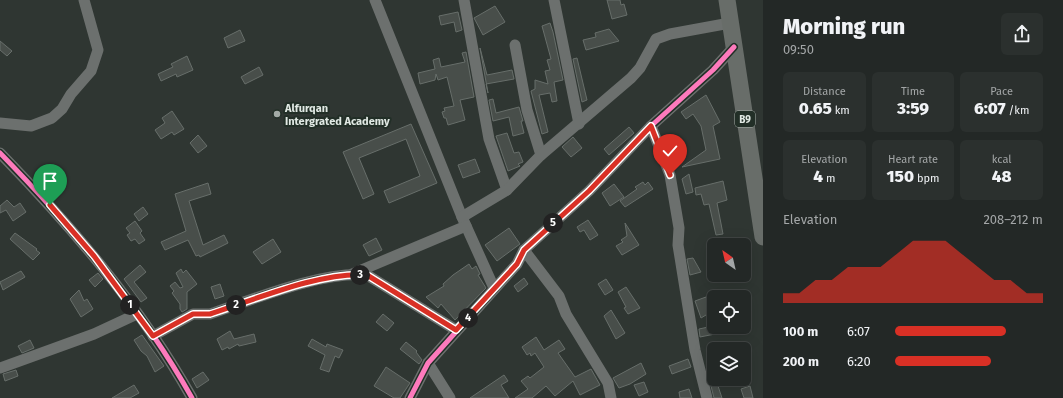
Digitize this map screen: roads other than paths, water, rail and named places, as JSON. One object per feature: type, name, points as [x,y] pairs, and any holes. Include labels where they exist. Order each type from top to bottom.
[{"type":"highway","name":"B9","points":[[726,0],[763,237]]},
{"type":"street","points":[[0,122],[31,126],[52,118],[62,109],[71,94],[91,71],[98,50],[84,0]]},
{"type":"street","points":[[374,0],[464,222],[494,288]]},
{"type":"street","points":[[464,0],[489,139],[507,190]]},
{"type":"street","points":[[554,0],[579,124]]},
{"type":"street","points":[[153,336],[193,314],[210,314],[310,283],[352,274],[464,222],[507,190],[541,155],[579,124],[640,68],[656,39],[670,34],[730,23]]},
{"type":"street","points":[[515,45],[527,110],[541,155]]},
{"type":"street","points":[[410,398],[428,363],[456,330],[517,264],[524,250],[589,191],[651,126],[713,70],[734,47]]},
{"type":"street","points":[[651,126],[670,175],[679,228],[678,245],[694,350],[707,398]]},
{"type":"street","points":[[0,153],[31,184],[94,256],[153,336],[192,398]]},
{"type":"street","points":[[524,250],[559,296],[566,314],[608,383],[611,398]]},
{"type":"street","points":[[352,274],[367,275],[456,330]]},
{"type":"street","points":[[0,368],[88,337],[137,314]]},
{"type":"street","points":[[428,363],[450,398]]},
{"type":"place","name":"Alfurqan Intergrated Academy","points":[[277,114]]}]
